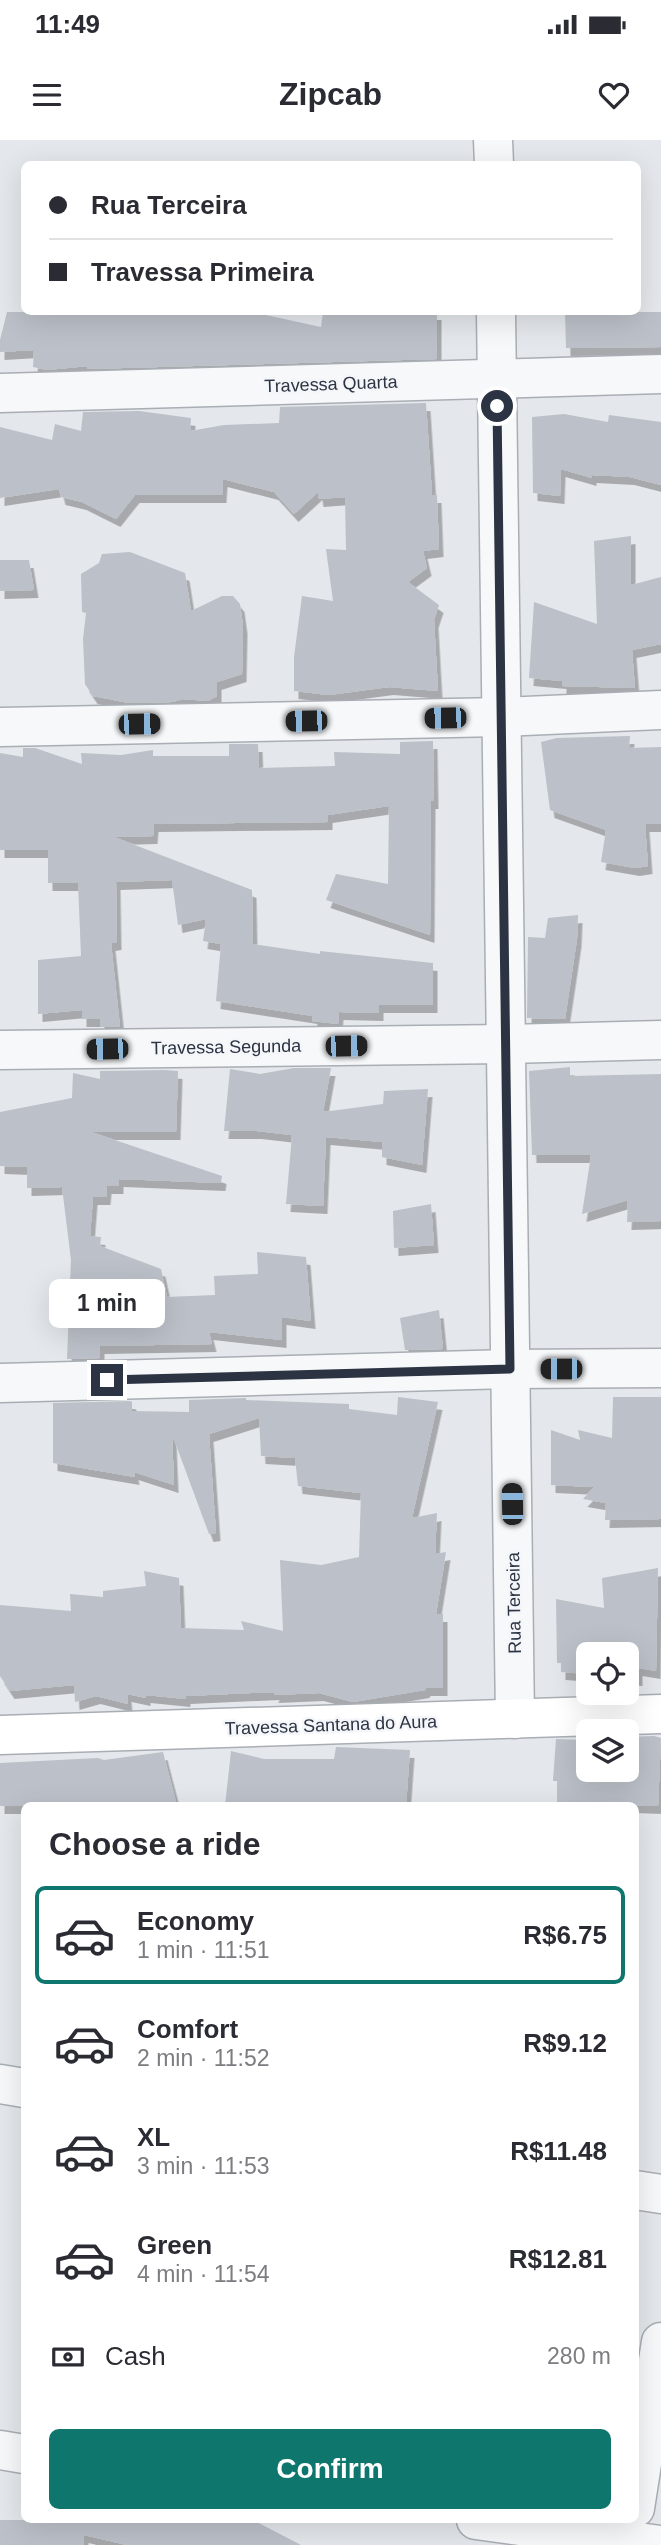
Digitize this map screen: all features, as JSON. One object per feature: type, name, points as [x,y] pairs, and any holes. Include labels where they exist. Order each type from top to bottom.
[{"type":"street","points":[[493,140],[494,161]]},
{"type":"street","name":"Rua Terceira","points":[[496,315],[515,1719]]},
{"type":"street","name":"Travessa Quarta","points":[[0,393],[661,374]]},
{"type":"street","points":[[0,727],[501,717],[661,710]]},
{"type":"street","name":"Travessa Segunda","points":[[0,1050],[661,1040]]},
{"type":"street","points":[[0,1383],[510,1369],[661,1368]]},
{"type":"street","name":"Travessa Santana do Aura","points":[[0,1735],[661,1714]]},
{"type":"street","points":[[0,2084],[21,2088]]},
{"type":"street","points":[[639,2191],[661,2194]]},
{"type":"street","points":[[516,2523],[638,2532],[661,2342]]},
{"type":"street","points":[[0,2450],[21,2454]]},
{"type":"building","points":[[7,312],[21,312],[21,315],[266,315],[321,327],[323,315],[437,315],[437,359],[87,369],[88,366],[47,370],[33,367],[34,350],[0,352]]},
{"type":"building","points":[[641,312],[661,312],[661,347],[566,348],[565,315],[641,315]]},
{"type":"building","points":[[426,403],[432,495],[437,495],[439,549],[423,551],[427,568],[408,582],[439,605],[434,620],[438,691],[389,687],[329,695],[294,691],[294,657],[302,596],[333,601],[326,549],[346,550],[345,497],[319,499],[318,492],[294,514],[274,492],[223,479],[222,495],[135,495],[116,519],[82,502],[61,497],[59,489],[0,498],[0,427],[52,440],[55,424],[81,431],[83,412],[139,411],[191,418],[190,431],[224,425],[279,423],[280,407]]},
{"type":"building","points":[[564,414],[608,422],[609,415],[661,422],[661,485],[630,477],[592,475],[592,478],[561,469],[560,496],[533,493],[532,417]]},
{"type":"building","points":[[631,536],[631,585],[661,577],[661,644],[632,650],[635,688],[562,686],[562,681],[529,678],[534,602],[597,624],[594,541]]},
{"type":"building","points":[[130,552],[185,573],[191,611],[222,596],[233,596],[240,604],[243,626],[242,674],[217,682],[217,696],[208,701],[183,699],[172,702],[129,703],[93,696],[85,684],[83,639],[86,613],[82,612],[81,574],[99,563],[102,554]]},
{"type":"building","points":[[0,560],[29,560],[34,590],[0,591]]},
{"type":"building","points":[[630,736],[629,748],[661,747],[661,824],[645,824],[648,866],[635,868],[601,862],[606,830],[550,810],[541,742],[557,738]]},
{"type":"building","points":[[433,741],[430,935],[326,900],[336,874],[388,884],[389,806],[328,815],[328,822],[154,824],[153,836],[114,837],[252,890],[253,944],[320,954],[320,951],[433,963],[433,1005],[379,1005],[379,1013],[339,1012],[338,1024],[312,1021],[313,1016],[216,1001],[221,944],[203,941],[206,919],[178,925],[172,880],[116,882],[117,942],[111,943],[120,1027],[100,1027],[100,1019],[82,1019],[82,1010],[38,1014],[38,960],[81,956],[78,883],[48,883],[48,850],[0,850],[0,753],[23,757],[23,748],[35,748],[82,764],[81,753],[121,755],[153,750],[153,756],[229,756],[229,744],[258,744],[259,768],[335,766],[334,752],[400,754],[400,742]]},
{"type":"building","points":[[578,915],[565,1019],[527,1018],[528,937],[545,938],[548,918]]},
{"type":"building","points":[[570,1067],[570,1076],[661,1074],[661,1221],[627,1222],[628,1200],[582,1214],[591,1155],[532,1155],[529,1071]]},
{"type":"building","points":[[294,1068],[331,1068],[323,1112],[383,1104],[384,1091],[428,1089],[422,1165],[382,1157],[382,1142],[326,1137],[323,1206],[286,1204],[292,1135],[224,1131],[230,1069],[260,1074]]},
{"type":"building","points":[[100,1071],[178,1071],[176,1132],[91,1132],[222,1176],[221,1183],[119,1179],[119,1186],[107,1186],[106,1197],[93,1197],[90,1236],[101,1237],[100,1246],[161,1269],[167,1297],[215,1295],[214,1276],[258,1274],[257,1252],[306,1257],[311,1321],[282,1317],[282,1340],[209,1332],[212,1344],[100,1346],[100,1358],[67,1359],[71,1260],[62,1187],[27,1188],[27,1167],[0,1166],[0,1112],[72,1098],[73,1073],[100,1079]]},
{"type":"building","points":[[431,1204],[434,1245],[394,1248],[393,1211]]},
{"type":"building","points":[[439,1310],[443,1349],[405,1350],[400,1318]]},
{"type":"building","points":[[398,1397],[438,1402],[412,1518],[437,1513],[435,1554],[446,1552],[436,1614],[443,1614],[443,1688],[426,1688],[353,1702],[319,1693],[186,1696],[186,1699],[146,1695],[146,1698],[127,1694],[128,1704],[96,1696],[75,1702],[74,1685],[10,1691],[0,1676],[0,1605],[71,1611],[70,1594],[103,1597],[103,1591],[146,1586],[144,1571],[179,1578],[181,1628],[244,1630],[241,1621],[283,1631],[280,1560],[321,1565],[359,1557],[361,1493],[298,1486],[295,1458],[261,1456],[259,1418],[209,1434],[216,1533],[209,1534],[172,1434],[174,1485],[134,1472],[135,1477],[53,1463],[53,1403],[130,1401],[132,1411],[189,1412],[189,1400],[246,1398],[349,1404],[349,1409],[397,1415]]},
{"type":"building","points":[[613,1397],[661,1397],[661,1519],[605,1520],[606,1503],[583,1499],[594,1487],[551,1485],[551,1430],[580,1440],[578,1430],[612,1438]]},
{"type":"building","points":[[658,1568],[656,1671],[639,1668],[639,1642],[576,1642],[576,1673],[561,1672],[561,1663],[557,1663],[556,1599],[604,1608],[602,1578]]},
{"type":"building","points":[[639,1737],[661,1738],[658,1806],[639,1805],[639,1802],[557,1802],[557,1781],[553,1781],[556,1739],[576,1740],[576,1782],[639,1782]]},
{"type":"building","points":[[336,1747],[410,1750],[406,1802],[225,1802],[231,1751],[264,1759],[334,1759]]},
{"type":"building","points":[[163,1752],[176,1802],[21,1802],[21,1806],[0,1806],[0,1763],[98,1758],[104,1760]]},
{"type":"building","points":[[0,2520],[21,2520],[21,2523],[259,2523],[301,2545],[127,2545],[84,2535],[84,2545],[0,2545]]},
{"type":"route","points":[[107,1380],[510,1369],[497,406]]}]
